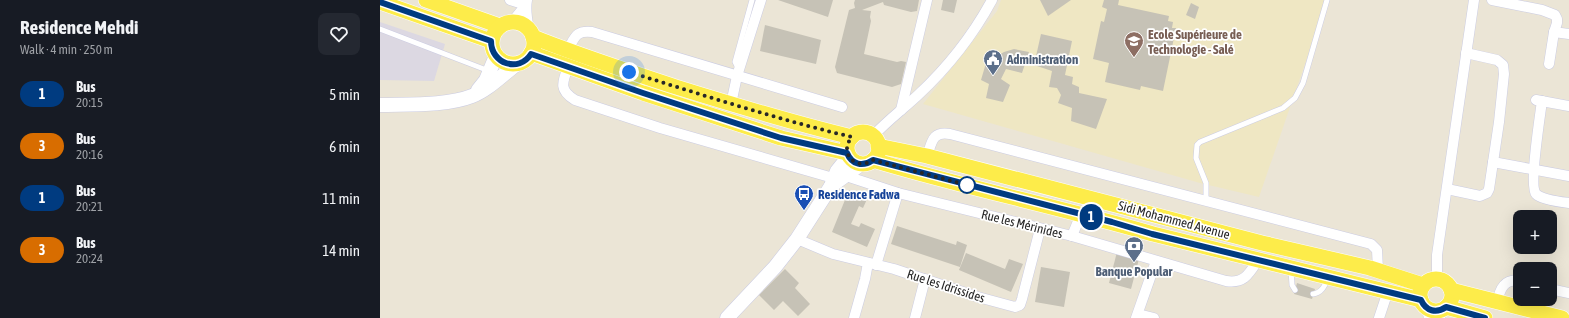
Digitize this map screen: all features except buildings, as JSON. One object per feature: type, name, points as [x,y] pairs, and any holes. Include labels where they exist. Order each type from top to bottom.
[{"type":"main road","points":[[426,0],[506,24],[522,24],[531,33],[567,51],[731,104],[852,137]]},
{"type":"main road","points":[[380,2],[491,41]]},
{"type":"main road","points":[[506,24],[494,33],[491,41],[492,50],[496,56],[505,63],[517,64],[525,61],[531,54],[534,47],[531,33]]},
{"type":"main road","name":"Sidi Mohammed Avenue","points":[[531,54],[643,93],[781,138],[1081,214],[1152,234],[1388,291],[1425,303]]},
{"type":"main road","points":[[862,132],[868,133],[875,141],[878,153],[858,158],[847,146],[852,137],[862,132]]},
{"type":"main road","name":"Sidi Mohammed Avenue","points":[[875,141],[927,156],[1378,270],[1425,303]]},
{"type":"main road","points":[[1290,268],[1294,250]]},
{"type":"main road","points":[[1331,278],[1337,260]]},
{"type":"main road","points":[[1443,312],[1451,299],[1451,290],[1448,284],[1443,281],[1437,279],[1429,280],[1425,303],[1432,310],[1443,312],[1485,318]]},
{"type":"main road","points":[[1451,290],[1562,318]]},
{"type":"street","points":[[510,0],[527,3]]},
{"type":"street","points":[[731,104],[738,73],[761,0]]},
{"type":"street","points":[[901,110],[927,0]]},
{"type":"street","points":[[875,141],[885,124],[919,94],[943,68],[974,30],[992,0]]},
{"type":"street","points":[[1437,279],[1437,255],[1474,0]]},
{"type":"street","points":[[1492,0],[1553,14],[1557,19],[1549,64]]},
{"type":"street","points":[[506,24],[527,3]]},
{"type":"street","points":[[527,3],[531,33]]},
{"type":"street","points":[[567,51],[576,35],[584,31],[738,73],[842,107]]},
{"type":"street","points":[[1554,32],[1569,34]]},
{"type":"street","points":[[1447,189],[1480,196],[1487,194],[1493,162],[1504,68],[1497,60],[1466,54]]},
{"type":"street","points":[[472,96],[483,84],[496,56]]},
{"type":"street","points":[[380,105],[454,101],[472,96],[492,84],[517,64]]},
{"type":"street","name":"Rue les Mérinides","points":[[568,67],[563,83],[564,89],[568,95],[575,100],[660,128],[837,180],[898,193],[1072,236],[1236,283],[1250,272],[1258,260]]},
{"type":"street","points":[[1569,106],[1538,101],[1534,169],[1534,190],[1536,194],[1569,204]]},
{"type":"street","points":[[927,156],[936,136],[941,133],[950,134],[1371,244],[1377,250],[1378,270]]},
{"type":"street","points":[[726,318],[775,267],[797,239],[837,180],[837,171],[858,158]]},
{"type":"street","points":[[1493,162],[1569,176]]},
{"type":"street","points":[[854,318],[865,279],[898,193]]},
{"type":"street","points":[[1072,236],[1081,214]]},
{"type":"street","name":"Rue les Idrissides","points":[[797,239],[833,254],[925,279],[1012,307],[1017,307],[1022,299],[1040,229]]},
{"type":"street","points":[[1154,318],[1137,316],[1156,261]]},
{"type":"street","points":[[915,318],[925,279]]},
{"type":"street","points":[[1498,302],[1499,293],[1502,287],[1508,281],[1513,281]]},
{"type":"street","points":[[1557,290],[1569,293]]},
{"type":"street","points":[[1379,318],[1388,291]]},
{"type":"lane","points":[[738,73],[735,62],[752,0]]},
{"type":"lane","points":[[1206,201],[1206,183],[1196,158],[1197,145],[1200,142],[1283,108],[1295,98],[1303,83],[1327,0]]},
{"type":"lane","points":[[380,29],[490,71]]},
{"type":"lane","points":[[1290,268],[1292,285],[1295,290]]},
{"type":"lane","points":[[1314,294],[1322,290],[1331,278]]},
{"type":"shaded area","name":"Ecole Supérieure de Technologie - Salé","points":[[1001,0],[1327,0],[1259,197],[1200,183],[923,104],[997,11]]},
{"type":"shaded area","points":[[380,22],[445,44],[434,81],[380,80]]},
{"type":"bus line","name":"1","points":[[380,2],[491,41],[492,50],[496,56],[507,64],[519,64],[525,61],[531,54],[643,93],[781,138],[819,145],[847,153],[851,160],[858,164],[866,164],[873,160],[914,172],[1112,222],[1152,234],[1421,300],[1427,308],[1432,310],[1442,310],[1446,307],[1485,318]]},
{"type":"place","name":"Ecole Supérieure de Technologie - Salé","points":[[1134,58]]},
{"type":"place","name":"Administration","points":[[993,76]]},
{"type":"place","name":"Residence Fadwa","points":[[804,211]]},
{"type":"place","name":"Banque Popular","points":[[1134,263]]},
{"type":"route","points":[[629,72],[731,104],[852,137],[849,140],[847,150],[851,160],[858,164],[866,164],[873,160],[967,185]]}]
